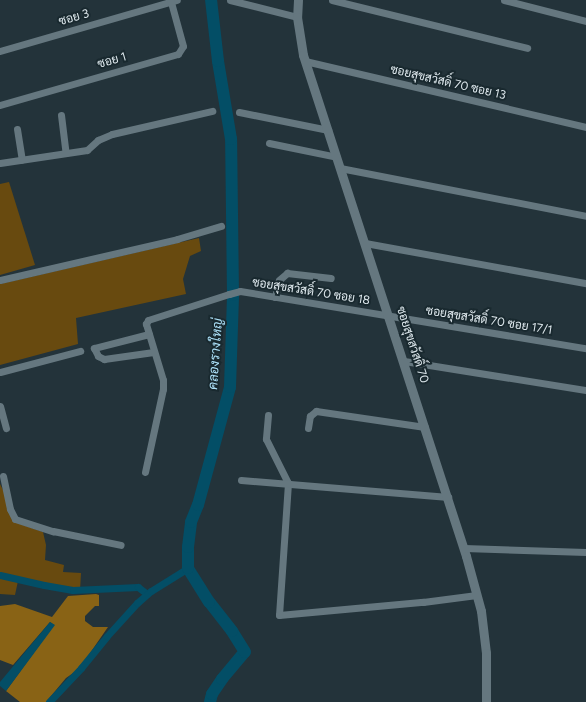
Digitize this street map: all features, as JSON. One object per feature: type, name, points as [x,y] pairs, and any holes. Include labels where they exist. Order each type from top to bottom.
[{"type":"street","points":[[230,0],[297,17]]},
{"type":"street","name":"ซอยสุขสวัสดิ์ 70","points":[[298,0],[297,17],[305,61],[448,496],[477,595],[481,611],[486,652],[486,702]]},
{"type":"street","points":[[332,0],[527,48]]},
{"type":"street","points":[[504,0],[586,21]]},
{"type":"street","name":"ซอย 3","points":[[0,51],[174,1]]},
{"type":"street","name":"ซอย 1","points":[[0,105],[178,54],[183,46],[174,1]]},
{"type":"street","name":"ซอยสุขสวัสดิ์ 70 ซอย 13","points":[[305,61],[586,126]]},
{"type":"street","points":[[0,163],[87,150],[98,140],[112,134],[212,111]]},
{"type":"street","points":[[239,112],[328,130]]},
{"type":"street","points":[[61,115],[66,153]]},
{"type":"street","points":[[17,129],[22,160]]},
{"type":"street","points":[[269,143],[337,158]]},
{"type":"street","points":[[340,168],[586,216]]},
{"type":"street","points":[[0,280],[177,239],[221,226]]},
{"type":"street","points":[[365,243],[586,283]]},
{"type":"street","points":[[275,297],[279,280],[287,273],[331,278]]},
{"type":"street","name":"ซอยสุขสวัสดิ์ 70 ซอย 18","points":[[149,334],[146,324],[148,320],[153,317],[240,291],[389,316]]},
{"type":"street","name":"ซอยสุขสวัสดิ์ 70 ซอย 17/1","points":[[389,316],[586,348]]},
{"type":"street","points":[[145,472],[163,389],[163,380],[149,334],[94,348],[98,356],[104,359],[154,352]]},
{"type":"street","points":[[0,372],[80,352]]},
{"type":"street","points":[[404,361],[586,390]]},
{"type":"street","points":[[0,406],[6,428]]},
{"type":"street","points":[[308,428],[310,416],[316,411],[425,427]]},
{"type":"street","points":[[268,415],[266,439],[288,483],[279,615],[423,602],[477,595]]},
{"type":"street","points":[[3,476],[10,509],[15,519],[53,531],[121,544]]},
{"type":"street","points":[[242,480],[448,496]]},
{"type":"street","points":[[464,548],[586,552]]},
{"type":"shaded area","points":[[9,182],[35,265],[0,275],[0,184]]},
{"type":"shaded area","points":[[199,238],[201,251],[190,256],[183,279],[186,294],[76,318],[78,344],[0,365],[0,284]]},
{"type":"shaded area","points":[[0,484],[20,524],[43,532],[46,545],[45,560],[64,565],[63,572],[81,573],[80,591],[63,591],[18,581],[15,595],[0,594]]},
{"type":"shaded area","points":[[99,595],[99,606],[95,606],[85,616],[85,621],[93,627],[108,627],[79,669],[66,678],[46,702],[20,702],[6,691],[54,625],[50,622],[13,665],[0,660],[0,606],[15,604],[52,617],[68,596]]},
{"type":"water","points":[[50,622],[55,625],[6,691],[0,686],[0,682]]},
{"type":"waterway","name":"คลองรางใหญ่","points":[[210,702],[212,694],[222,679],[245,652],[232,631],[209,602],[188,568],[188,547],[191,522],[198,505],[230,387],[233,295],[231,139],[218,61],[211,0]]},
{"type":"waterway","points":[[49,702],[81,668],[137,603],[151,591],[188,568]]},
{"type":"waterway","points":[[0,575],[73,590],[138,587],[147,594]]}]
